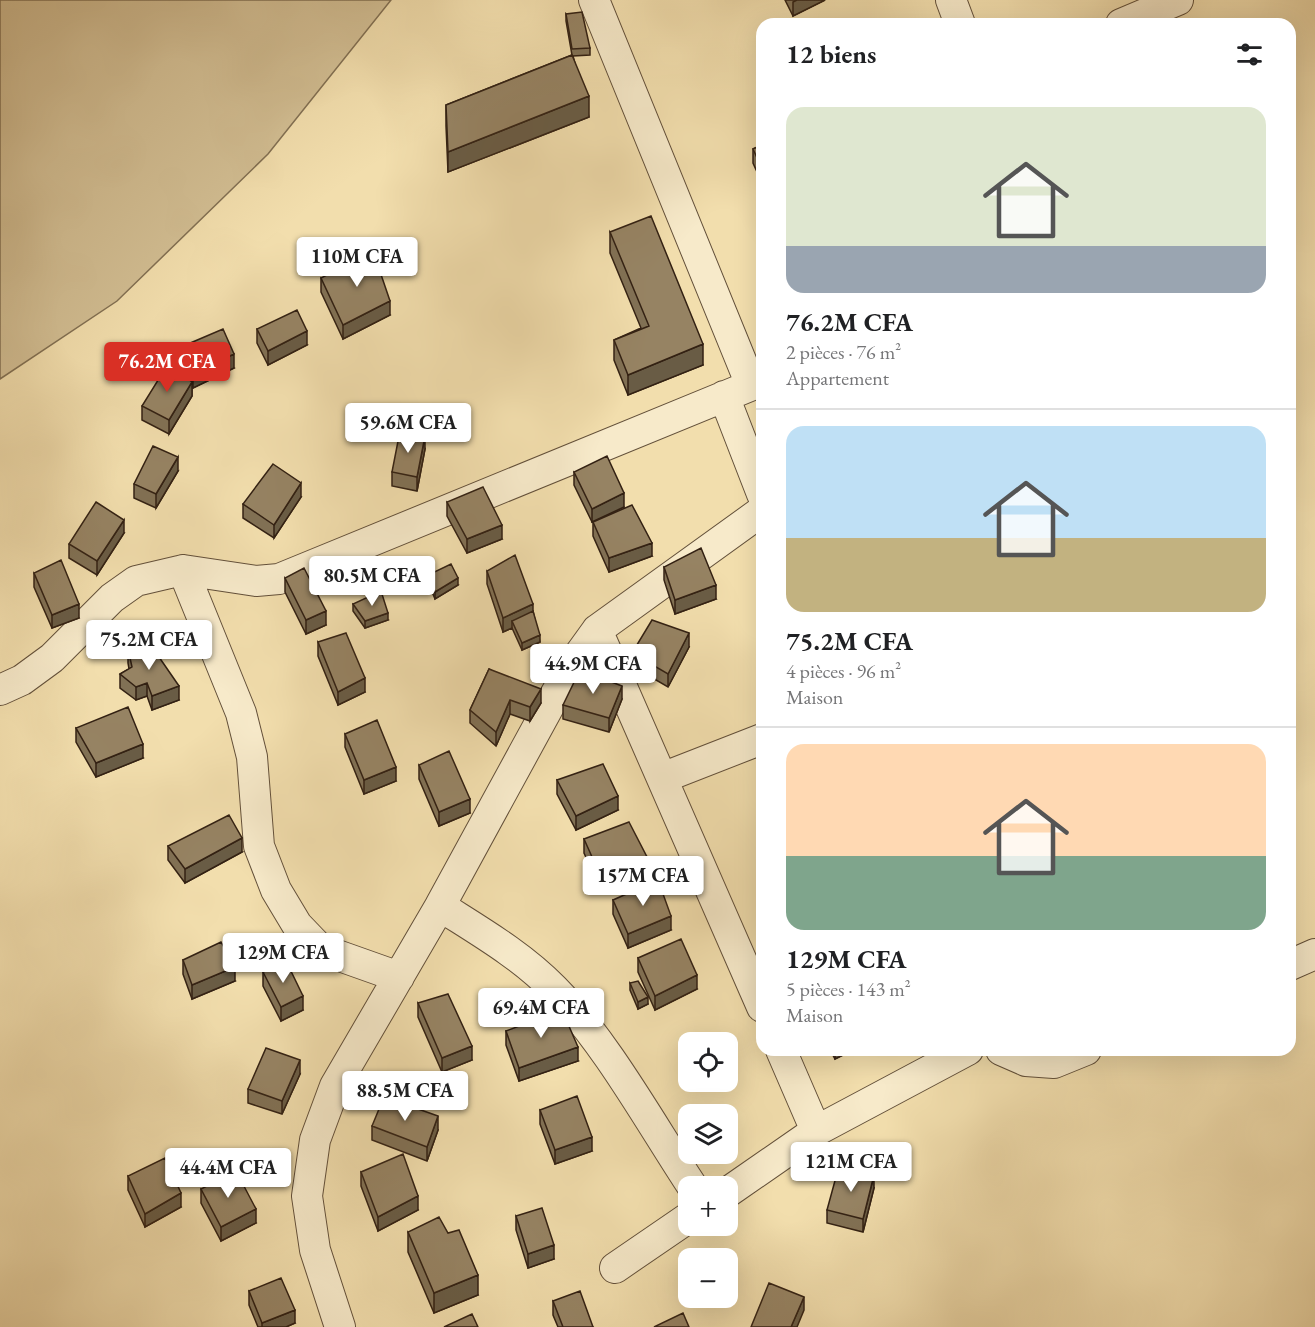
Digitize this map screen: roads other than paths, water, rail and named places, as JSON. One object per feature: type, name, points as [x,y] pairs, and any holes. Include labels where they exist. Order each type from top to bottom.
[{"type":"street","points":[[594,0],[746,387],[756,454]]},
{"type":"street","points":[[951,0],[958,18]]},
{"type":"street","points":[[1135,18],[1178,0]]},
{"type":"street","points":[[0,690],[22,680],[52,658],[112,598],[136,581],[183,570],[256,581],[279,579],[746,387]]},
{"type":"street","points":[[340,1327],[315,1250],[307,1196],[315,1140],[335,1086],[440,906],[571,666],[597,630],[756,515]]},
{"type":"street","points":[[183,570],[241,713],[252,757],[259,846],[276,890],[297,925],[320,949],[399,977]]},
{"type":"street","points":[[597,630],[756,993]]},
{"type":"street","points":[[662,778],[756,742]]},
{"type":"street","points":[[440,906],[504,946],[554,989],[593,1037],[685,1176]]},
{"type":"street","points":[[1296,962],[1315,954]]},
{"type":"street","points":[[784,1056],[816,1131]]},
{"type":"street","points":[[738,1185],[816,1131],[957,1056]]},
{"type":"street","points":[[1016,1056],[1026,1060],[1054,1063],[1071,1056]]},
{"type":"street","points":[[615,1268],[678,1225]]}]
